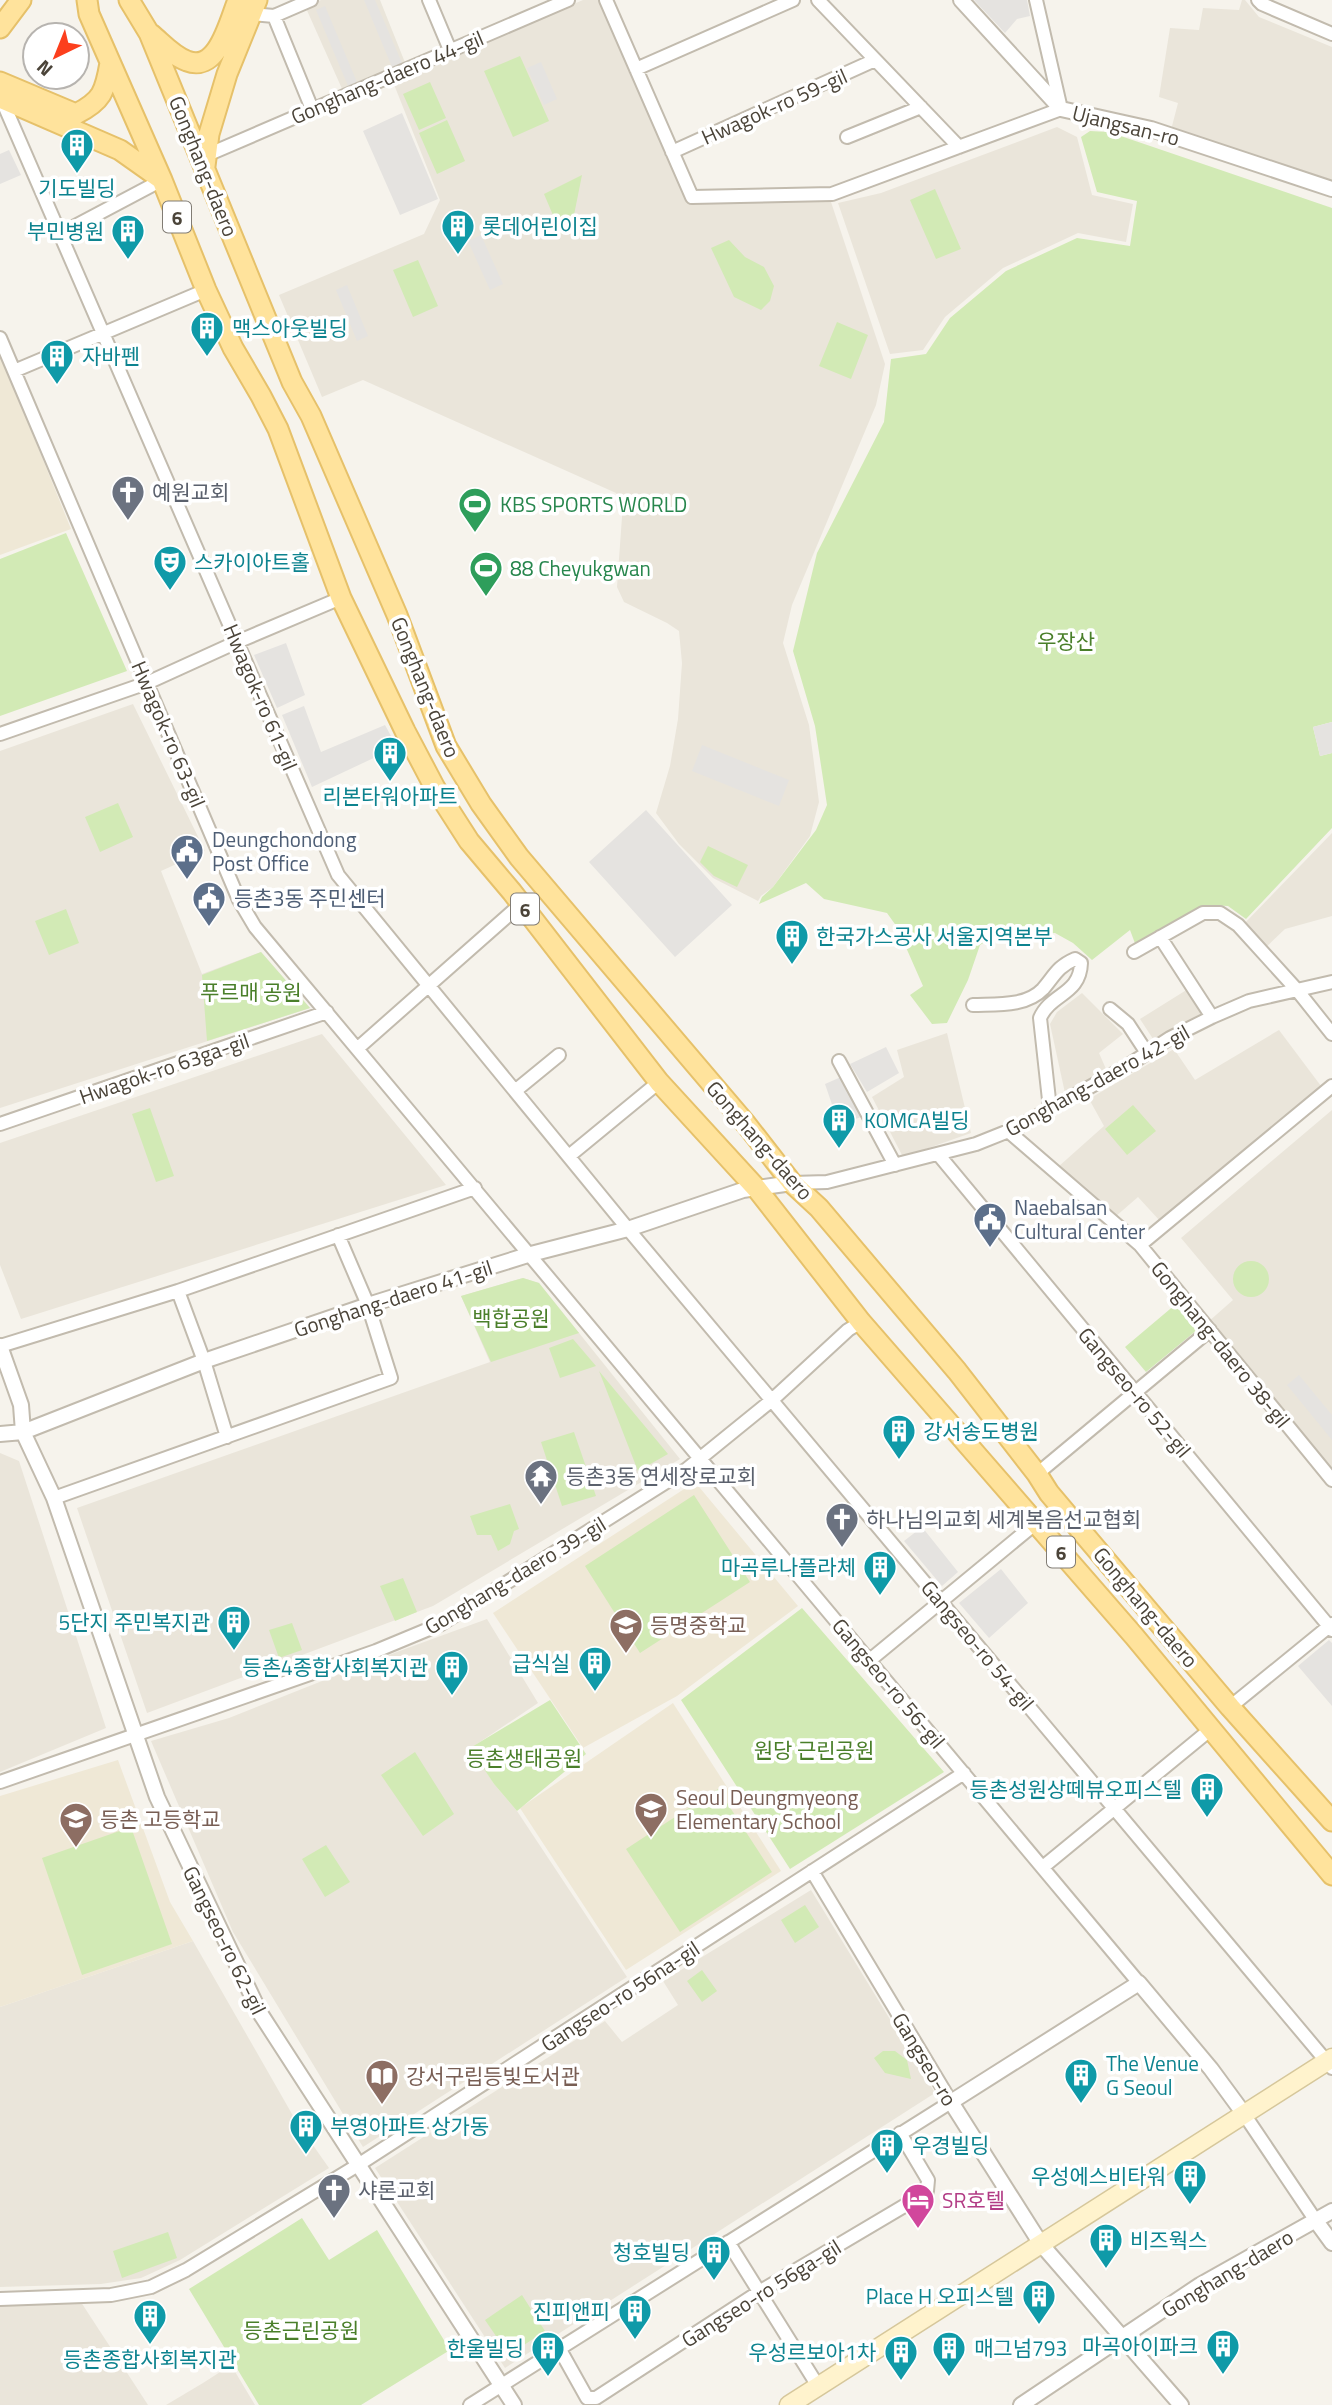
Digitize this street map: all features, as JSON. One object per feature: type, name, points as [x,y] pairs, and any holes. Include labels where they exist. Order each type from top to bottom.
[{"type":"main road","points":[[0,9],[21,0]]},
{"type":"main road","points":[[0,29],[21,0]]},
{"type":"main road","name":"Gonghang-daero","points":[[87,0],[89,14],[162,180],[206,290],[233,348],[278,429],[341,598],[435,788],[469,841],[659,1082],[757,1189],[861,1322],[1036,1523],[1332,1875]]},
{"type":"main road","name":"Gonghang-daero","points":[[129,0],[149,33],[205,161],[292,382],[311,415],[397,615],[446,747],[481,804],[519,857],[746,1124],[792,1183],[819,1208],[957,1371],[1049,1493],[1230,1707],[1332,1821]]},
{"type":"main road","points":[[149,33],[189,62],[203,62],[215,56],[249,5]]},
{"type":"main road","points":[[205,161],[209,134],[249,5]]},
{"type":"main road","points":[[0,82],[76,114],[95,104],[107,81],[110,63]]},
{"type":"main road","points":[[0,98],[120,150],[162,180]]},
{"type":"main road","points":[[789,2405],[1244,2114],[1330,2063]]},
{"type":"street","points":[[274,16],[311,0]]},
{"type":"street","points":[[429,0],[450,50]]},
{"type":"street","name":"Gonghang-daero 44-gil","points":[[205,161],[313,108],[568,0]]},
{"type":"street","points":[[606,0],[692,197],[832,194],[1061,109],[1036,0]]},
{"type":"street","points":[[636,69],[793,0]]},
{"type":"street","name":"Hwagok-ro 59-gil","points":[[818,0],[959,146]]},
{"type":"street","name":"Ujangsan-ro","points":[[961,0],[1061,109],[1151,129],[1332,189]]},
{"type":"street","points":[[1263,1],[1332,34]]},
{"type":"street","points":[[249,5],[274,16],[313,108]]},
{"type":"street","name":"Hwagok-ro 59-gil","points":[[672,152],[875,60]]},
{"type":"street","name":"Hwagok-ro 61-gil","points":[[0,98],[338,875],[628,1229]]},
{"type":"street","points":[[847,136],[921,107]]},
{"type":"street","points":[[60,234],[162,180]]},
{"type":"street","points":[[14,371],[206,290]]},
{"type":"street","name":"Hwagok-ro 63-gil","points":[[0,338],[239,900],[255,927],[531,1254]]},
{"type":"street","points":[[0,734],[147,683],[341,598]]},
{"type":"street","points":[[358,1048],[521,904]]},
{"type":"street","points":[[1134,952],[1203,913],[1220,913],[1238,925],[1297,990],[1332,1034]]},
{"type":"street","points":[[1160,937],[1212,1017]]},
{"type":"street","points":[[973,1005],[1030,999],[1041,991],[1061,965],[1075,959],[1081,963],[1081,976],[1071,989],[1044,1008],[1040,1018],[1050,1109]]},
{"type":"street","name":"Gonghang-daero 42-gil","points":[[792,1183],[827,1182],[976,1144],[1050,1109],[1124,1068],[1170,1038],[1212,1017],[1249,1001],[1332,982]]},
{"type":"street","points":[[1110,1009],[1129,1024],[1147,1053]]},
{"type":"street","name":"Hwagok-ro 63ga-gil","points":[[0,1124],[327,1012]]},
{"type":"street","points":[[515,1091],[559,1055]]},
{"type":"street","points":[[839,1061],[895,1165]]},
{"type":"street","points":[[569,1156],[659,1082]]},
{"type":"street","points":[[1140,1245],[1332,1086]]},
{"type":"street","name":"Gonghang-daero 38-gil","points":[[1008,1131],[1140,1245],[1332,1480]]},
{"type":"street","name":"Gangseo-ro 52-gil","points":[[938,1154],[1331,1627]]},
{"type":"street","name":"Gonghang-daero 41-gil","points":[[0,1434],[23,1432],[204,1361],[368,1305],[531,1254],[628,1229],[743,1190],[792,1183]]},
{"type":"street","points":[[0,1346],[178,1291],[475,1188]]},
{"type":"street","name":"Gangseo-ro 54-gil","points":[[628,1229],[1330,2063]]},
{"type":"street","points":[[54,1498],[391,1377],[368,1305],[338,1235]]},
{"type":"street","name":"Gangseo-ro 56-gil","points":[[531,1254],[1211,2069],[1244,2114]]},
{"type":"street","points":[[178,1291],[204,1361],[227,1437]]},
{"type":"street","name":"Gonghang-daero 39-gil","points":[[0,1783],[376,1651],[442,1624],[687,1469],[772,1400],[861,1322]]},
{"type":"street","points":[[1037,1474],[1209,1330]]},
{"type":"street","name":"Gangseo-ro 62-gil","points":[[0,1346],[21,1405],[23,1432],[54,1498],[157,1797],[260,2014],[513,2405]]},
{"type":"street","points":[[870,1660],[1036,1523]]},
{"type":"street","points":[[1230,1707],[1331,1627]]},
{"type":"street","points":[[1043,1867],[1210,1729]]},
{"type":"street","name":"Gangseo-ro 56na-gil","points":[[0,2299],[111,2295],[151,2287],[186,2270],[358,2165],[964,1773]]},
{"type":"street","name":"Gangseo-ro","points":[[812,1871],[951,2102],[1041,2244],[1181,2405]]},
{"type":"street","points":[[470,2405],[1139,1983]]},
{"type":"street","points":[[1244,2114],[1332,2244]]},
{"type":"street","name":"Gangseo-ro 56ga-gil","points":[[559,2348],[587,2398],[591,2400],[760,2292],[928,2191],[928,2180],[900,2133]]},
{"type":"street","name":"Gonghang-daero","points":[[1021,2405],[1200,2285],[1332,2211]]},
{"type":"street","points":[[728,2242],[818,2386]]},
{"type":"shaded area","points":[[321,0],[380,0],[406,65],[343,91],[305,6]]},
{"type":"shaded area","points":[[364,0],[375,0],[402,63],[392,67]]},
{"type":"shaded area","points":[[583,0],[601,0],[650,118],[690,202],[831,202],[885,364],[876,405],[792,605],[783,643],[809,725],[819,802],[810,836],[773,887],[758,901],[713,878],[679,844],[656,813],[670,766],[678,719],[682,663],[679,631],[624,602],[617,587],[623,503],[616,493],[363,380],[322,397],[279,295],[424,234],[440,200],[393,82]]},
{"type":"shaded area","points":[[974,0],[1027,0],[1030,16],[1017,19],[1005,33]]},
{"type":"shaded area","points":[[1242,0],[1245,0],[1259,17],[1332,47],[1332,180],[1171,130],[1178,103],[1159,97],[1170,28],[1199,30],[1203,8],[1239,10]]},
{"type":"shaded area","points":[[325,6],[357,82],[348,86],[316,10]]},
{"type":"shaded area","points":[[541,62],[557,99],[544,105],[527,68]]},
{"type":"shaded area","points":[[402,113],[438,199],[400,215],[363,131]]},
{"type":"shaded area","points":[[1057,127],[1077,137],[1092,195],[1133,204],[1126,242],[1078,233],[1003,268],[945,317],[923,350],[890,354],[838,203],[881,193]]},
{"type":"shaded area","points":[[9,150],[21,175],[0,184],[0,154]]},
{"type":"shaded area","points":[[481,235],[503,284],[490,290],[468,241]]},
{"type":"shaded area","points":[[347,285],[368,336],[357,341],[336,290]]},
{"type":"shaded area","points":[[0,353],[71,529],[0,555]]},
{"type":"shaded area","points":[[286,643],[305,695],[277,708],[254,655]]},
{"type":"shaded area","points":[[133,704],[205,851],[161,871],[202,974],[261,952],[310,1008],[0,1108],[0,751]]},
{"type":"shaded area","points":[[304,706],[321,752],[385,725],[397,747],[312,787],[282,715]]},
{"type":"shaded area","points":[[1332,722],[1332,753],[1320,756],[1313,727]]},
{"type":"shaded area","points":[[702,745],[789,780],[779,806],[692,771]]},
{"type":"shaded area","points":[[646,810],[732,905],[675,957],[589,862]]},
{"type":"shaded area","points":[[1332,833],[1332,916],[1285,929],[1263,950],[1242,926]]},
{"type":"shaded area","points":[[1188,989],[1203,1012],[1155,1042],[1140,1019]]},
{"type":"shaded area","points":[[1082,993],[1123,1034],[1099,1053],[1106,1069],[1065,1093],[1050,1024],[1057,1012]]},
{"type":"shaded area","points":[[1279,1030],[1321,1086],[1160,1221],[1138,1197],[1115,1217],[1058,1167],[1104,1126],[1089,1099],[1174,1049],[1195,1080]]},
{"type":"shaded area","points":[[947,1033],[971,1133],[903,1157],[872,1097],[904,1077],[897,1050]]},
{"type":"shaded area","points":[[322,1034],[446,1185],[21,1319],[0,1265],[0,1143]]},
{"type":"shaded area","points":[[886,1047],[899,1073],[867,1092],[850,1064]]},
{"type":"shaded area","points":[[841,1077],[861,1117],[839,1125],[825,1084]]},
{"type":"shaded area","points":[[1332,1110],[1332,1473],[1208,1322],[1233,1300],[1181,1238]]},
{"type":"shaded area","points":[[523,1278],[539,1283],[680,1459],[433,1606],[147,1713],[77,1508],[490,1362],[461,1296]]},
{"type":"shaded area","points":[[1299,1375],[1332,1415],[1332,1440],[1287,1385]]},
{"type":"shaded area","points":[[0,1453],[19,1461],[106,1728],[0,1772]]},
{"type":"shaded area","name":"등명중학교","points":[[695,1482],[798,1606],[677,1696],[583,1748],[493,1613]]},
{"type":"shaded area","points":[[922,1527],[958,1572],[942,1586],[904,1541]]},
{"type":"shaded area","points":[[1001,1569],[1028,1603],[989,1638],[959,1603]]},
{"type":"shaded area","points":[[487,1619],[538,1703],[471,1748],[494,1784],[517,1811],[627,1977],[363,2147],[233,1932],[151,1741],[229,1718]]},
{"type":"shaded area","points":[[1329,1640],[1332,1643],[1332,1706],[1298,1666]]},
{"type":"shaded area","name":"Seoul Deungmyeong Elementary School","points":[[673,1703],[781,1871],[626,1970],[520,1808]]},
{"type":"shaded area","name":"등촌 고등학교","points":[[118,1760],[170,1902],[193,1941],[0,2007],[0,1796]]},
{"type":"shaded area","points":[[811,1890],[935,2093],[505,2368],[375,2168],[605,2021],[622,2042],[678,2005],[663,1981]]},
{"type":"shaded area","points":[[193,1941],[296,2121],[329,2168],[180,2260],[141,2278],[101,2284],[0,2287],[0,2007]]},
{"type":"shaded area","points":[[77,2296],[148,2405],[0,2405],[0,2301]]},
{"type":"shaded area","points":[[231,2365],[255,2405],[166,2405],[203,2383]]},
{"type":"green space","points":[[520,56],[549,121],[513,137],[484,71]]},
{"type":"green space","points":[[430,82],[446,118],[419,130],[403,94]]},
{"type":"green space","points":[[447,120],[465,161],[437,174],[419,133]]},
{"type":"green space","name":"우장산","points":[[1090,131],[1109,132],[1332,208],[1332,722],[1313,727],[1320,756],[1332,753],[1332,828],[1246,919],[1228,906],[1209,905],[1136,946],[1130,930],[1092,960],[1073,943],[1055,933],[995,936],[980,945],[968,980],[947,1023],[932,1024],[910,995],[923,986],[897,927],[887,913],[824,899],[806,883],[759,904],[816,830],[827,805],[815,726],[793,651],[817,553],[884,422],[891,359],[926,354],[950,318],[1006,271],[1077,238],[1130,246],[1137,201],[1097,192],[1081,137]]},
{"type":"green space","points":[[582,175],[571,230],[561,234],[544,194]]},
{"type":"green space","points":[[935,189],[961,249],[936,259],[910,200]]},
{"type":"green space","points":[[729,240],[745,257],[764,267],[774,286],[770,301],[761,310],[734,297],[711,248]]},
{"type":"green space","points":[[418,260],[438,306],[413,317],[393,270]]},
{"type":"green space","points":[[837,322],[868,335],[851,379],[819,366]]},
{"type":"green space","points":[[66,533],[127,671],[0,716],[0,559]]},
{"type":"green space","points":[[118,803],[133,837],[100,852],[85,817]]},
{"type":"green space","points":[[708,846],[748,865],[737,887],[714,876],[700,862]]},
{"type":"green space","points":[[66,909],[79,943],[49,955],[35,921]]},
{"type":"green space","name":"푸르매 공원","points":[[261,952],[310,1008],[207,1041],[202,975]]},
{"type":"green space","points":[[1133,1105],[1156,1131],[1127,1155],[1105,1129]]},
{"type":"green space","points":[[150,1108],[174,1176],[156,1182],[132,1114]]},
{"type":"green space","points":[[1251,1261],[1264,1266],[1269,1279],[1264,1292],[1251,1297],[1238,1292],[1233,1279],[1238,1266]]},
{"type":"green space","name":"백합공원","points":[[523,1278],[539,1283],[579,1333],[491,1362],[461,1296]]},
{"type":"green space","points":[[1176,1304],[1197,1330],[1146,1372],[1125,1347]]},
{"type":"green space","points":[[573,1339],[596,1366],[560,1378],[549,1348]]},
{"type":"green space","points":[[599,1371],[668,1454],[638,1471]]},
{"type":"green space","points":[[574,1432],[596,1496],[562,1506],[541,1442]]},
{"type":"green space","points":[[694,1495],[750,1582],[640,1653],[585,1566]]},
{"type":"green space","points":[[510,1504],[519,1529],[514,1531],[510,1544],[498,1551],[491,1535],[477,1535],[470,1516]]},
{"type":"green space","points":[[403,1578],[417,1612],[395,1621],[380,1586]]},
{"type":"green space","name":"원당 근린공원","points":[[802,1608],[944,1772],[790,1869],[681,1700]]},
{"type":"green space","points":[[292,1623],[302,1650],[279,1658],[269,1630]]},
{"type":"green space","name":"등촌생태공원","points":[[550,1700],[586,1754],[517,1811],[494,1784],[470,1748]]},
{"type":"green space","points":[[415,1752],[454,1814],[423,1836],[381,1775]]},
{"type":"green space","points":[[718,1789],[772,1872],[680,1932],[626,1849]]},
{"type":"green space","points":[[131,1827],[172,1944],[82,1975],[42,1858]]},
{"type":"green space","points":[[326,1845],[350,1882],[325,1897],[302,1859]]},
{"type":"green space","points":[[805,1905],[819,1927],[795,1943],[781,1920]]},
{"type":"green space","points":[[702,1970],[717,1991],[702,2002],[687,1981]]},
{"type":"green space","points":[[883,2051],[895,2051],[907,2060],[911,2079],[885,2073],[874,2058]]},
{"type":"green space","name":"등촌근린공원","points":[[302,2218],[329,2260],[377,2230],[450,2350],[361,2405],[259,2405],[189,2289]]},
{"type":"green space","points":[[168,2232],[177,2258],[122,2278],[113,2251]]},
{"type":"green space","points":[[522,2295],[545,2331],[509,2355],[485,2320]]},
{"type":"place","name":"기도빌딩","points":[[77,175]]},
{"type":"place","name":"롯데어린이집","points":[[458,256]]},
{"type":"place","name":"부민병원","points":[[128,261]]},
{"type":"place","name":"맥스아웃빌딩","points":[[207,358]]},
{"type":"place","name":"자바펜","points":[[57,386]]},
{"type":"place","name":"예원교회","points":[[128,522]]},
{"type":"place","name":"KBS SPORTS WORLD","points":[[475,534]]},
{"type":"place","name":"스카이아트홀","points":[[170,592]]},
{"type":"place","name":"88 Cheyukgwan","points":[[486,598]]},
{"type":"place","name":"리본타워아파트","points":[[390,783]]},
{"type":"place","name":"Deungchondong Post Office","points":[[187,881]]},
{"type":"place","name":"등촌3동 주민센터","points":[[209,928]]},
{"type":"place","name":"한국가스공사 서울지역본부","points":[[792,966]]},
{"type":"place","name":"KOMCA빌딩","points":[[839,1150]]},
{"type":"place","name":"Naebalsan Cultural Center","points":[[990,1249]]},
{"type":"place","name":"강서송도병원","points":[[899,1461]]},
{"type":"place","name":"등촌3동 연세장로교회","points":[[541,1506]]},
{"type":"place","name":"하나님의교회 세계복음선교협회","points":[[842,1549]]},
{"type":"place","name":"마곡루나플라체","points":[[880,1597]]},
{"type":"place","name":"5단지 주민복지관","points":[[234,1652]]},
{"type":"place","name":"등명중학교","points":[[626,1655]]},
{"type":"place","name":"급식실","points":[[595,1693]]},
{"type":"place","name":"등촌4종합사회복지관","points":[[452,1697]]},
{"type":"place","name":"등촌성원상떼뷰오피스텔","points":[[1207,1819]]},
{"type":"place","name":"Seoul Deungmyeong Elementary School","points":[[651,1839]]},
{"type":"place","name":"등촌 고등학교","points":[[76,1849]]},
{"type":"place","name":"The Venue G Seoul","points":[[1081,2105]]},
{"type":"place","name":"강서구립등빛도서관","points":[[382,2106]]},
{"type":"place","name":"부영아파트 상가동","points":[[306,2156]]},
{"type":"place","name":"우경빌딩","points":[[887,2175]]},
{"type":"place","name":"우성에스비타워","points":[[1190,2206]]},
{"type":"place","name":"샤론교회","points":[[334,2220]]},
{"type":"place","name":"SR호텔","points":[[918,2230]]},
{"type":"place","name":"비즈웍스","points":[[1106,2270]]},
{"type":"place","name":"청호빌딩","points":[[714,2282]]},
{"type":"place","name":"Place H 오피스텔","points":[[1039,2326]]},
{"type":"place","name":"진피앤피","points":[[635,2341]]},
{"type":"place","name":"등촌종합사회복지관","points":[[150,2346]]},
{"type":"place","name":"마곡아이파크","points":[[1223,2376]]},
{"type":"place","name":"한울빌딩","points":[[548,2378]]},
{"type":"place","name":"매그넘793","points":[[949,2378]]},
{"type":"place","name":"우성르보아1차","points":[[901,2382]]}]
